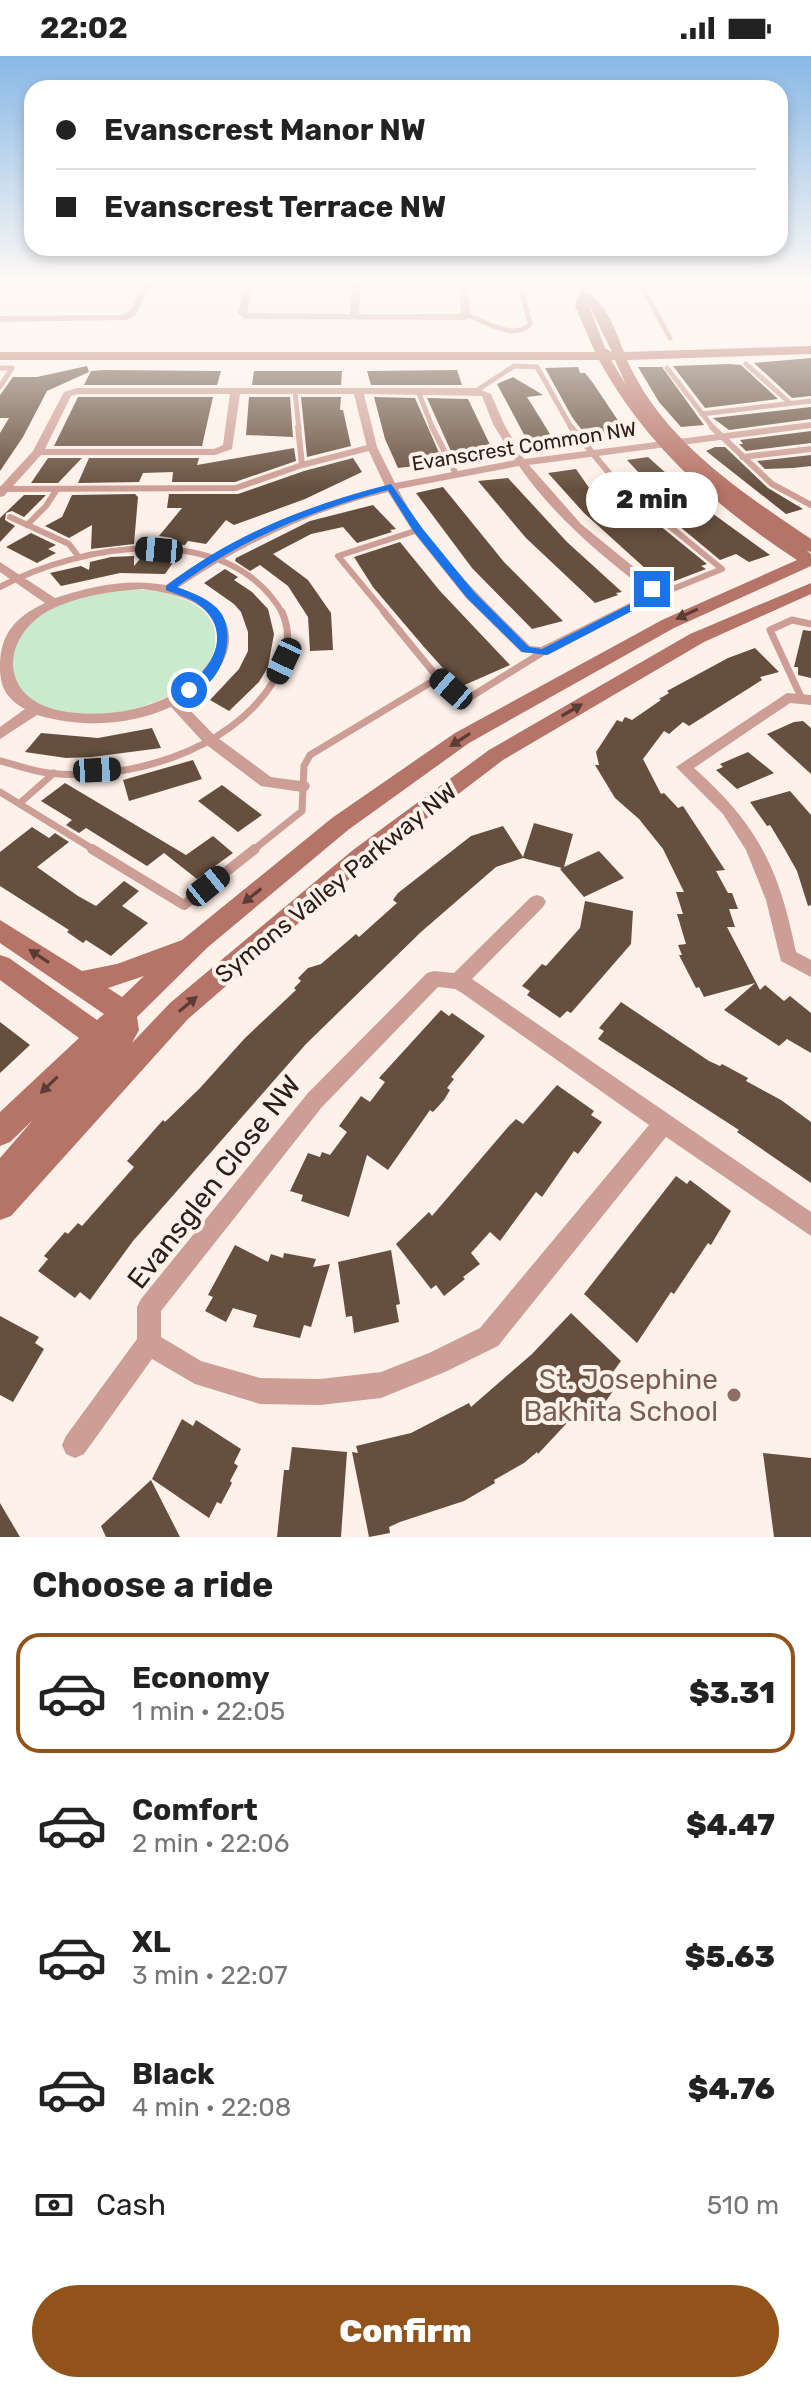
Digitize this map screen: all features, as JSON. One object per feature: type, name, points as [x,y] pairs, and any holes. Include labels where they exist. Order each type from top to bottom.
[{"type":"main road","points":[[600,352],[632,409],[668,443],[740,498],[806,541]]},
{"type":"main road","points":[[616,352],[639,398],[683,467],[811,560]]},
{"type":"main road","points":[[640,356],[649,352]]},
{"type":"main road","points":[[640,356],[682,352]]},
{"type":"main road","points":[[0,356],[563,357],[604,363],[618,356],[751,352]]},
{"type":"main road","name":"Symons Valley Parkway NW","points":[[123,1012],[193,945],[340,824],[462,738],[668,624],[811,560]]},
{"type":"main road","points":[[697,638],[717,616],[811,570]]},
{"type":"main road","name":"Symons Valley Parkway NW","points":[[0,1132],[114,1047],[179,1011],[361,856],[496,755],[697,638],[811,588]]},
{"type":"main road","points":[[774,603],[811,597]]},
{"type":"main road","points":[[0,930],[123,1012],[126,1030],[0,1181]]},
{"type":"main road","points":[[79,982],[119,975],[193,945]]},
{"type":"main road","points":[[0,966],[114,1047]]},
{"type":"main road","name":"Symons Valley Parkway NW","points":[[0,1205],[114,1047]]},
{"type":"street","points":[[2,491],[38,452],[67,394],[77,391],[358,391],[418,391],[476,391],[486,394],[495,421],[554,502],[594,542],[652,589],[653,597],[543,652],[526,649],[471,595],[418,530],[391,487],[372,447],[358,391]]},
{"type":"street","points":[[38,452],[215,452],[228,447],[235,391]]},
{"type":"street","name":"Evanscrest Common NW","points":[[170,588],[210,558],[293,517],[345,498],[455,472],[811,425]]},
{"type":"street","points":[[0,566],[54,603]]},
{"type":"street","points":[[112,586],[170,588],[197,599],[217,615],[225,635],[220,658],[202,681],[173,701],[139,713],[101,719],[65,717],[35,709],[16,697],[5,682],[1,665],[5,647],[16,631],[54,603],[112,586]]},
{"type":"street","points":[[806,698],[787,698],[684,767],[733,814],[759,858],[777,898],[788,956],[811,969]]},
{"type":"street","points":[[173,701],[209,739],[267,782],[302,786]]},
{"type":"street","points":[[0,734],[35,709]]},
{"type":"street","points":[[537,902],[458,981],[811,1225]]},
{"type":"street","name":"Evansglen Close NW","points":[[149,1343],[149,1307],[315,1100],[434,979],[458,981]]},
{"type":"street","points":[[75,1445],[149,1343],[195,1372],[260,1391],[320,1392],[381,1385],[489,1337],[664,1123]]},
{"type":"lane","points":[[746,364],[790,403]]},
{"type":"lane","points":[[476,391],[514,366],[537,367],[559,411],[590,453],[613,478],[722,569],[653,597]]},
{"type":"lane","points":[[0,368],[12,368],[0,387]]},
{"type":"lane","points":[[667,368],[719,436],[767,478],[811,505]]},
{"type":"lane","points":[[295,391],[302,465]]},
{"type":"lane","points":[[418,391],[427,417],[455,472]]},
{"type":"lane","points":[[702,414],[811,401]]},
{"type":"lane","points":[[2,491],[236,488],[302,465],[372,447]]},
{"type":"lane","points":[[742,457],[811,449]]},
{"type":"lane","points":[[27,525],[46,506],[57,489]]},
{"type":"lane","points":[[10,517],[69,544],[78,556]]},
{"type":"lane","points":[[418,530],[338,556],[438,678],[464,701],[543,652]]},
{"type":"lane","points":[[0,587],[17,577],[78,556],[138,548],[220,559],[270,597],[286,622],[287,640],[284,661],[261,700],[244,718],[173,756],[119,769],[54,773],[0,761]]},
{"type":"lane","points":[[806,698],[770,630],[792,620],[811,624]]},
{"type":"lane","points":[[0,792],[184,905],[302,811],[304,766],[310,755],[438,678]]},
{"type":"lane","points":[[20,803],[54,773]]},
{"type":"green space","points":[[135,589],[176,596],[201,609],[210,618],[215,630],[213,653],[205,668],[193,680],[179,690],[138,708],[99,714],[59,712],[42,706],[22,692],[13,674],[14,651],[18,639],[34,620],[57,606],[81,597]]},
{"type":"building","points":[[811,358],[811,396],[792,398],[754,363]]},
{"type":"building","points":[[741,365],[778,399],[705,408],[673,366]]},
{"type":"building","points":[[87,366],[89,372],[47,391],[23,437],[0,471],[0,433],[9,418],[0,418],[0,395],[13,377],[37,377]]},
{"type":"building","points":[[578,367],[580,373],[585,373],[593,383],[629,437],[607,439],[594,428],[581,429],[572,417],[545,368]]},
{"type":"building","points":[[638,367],[662,367],[704,425],[681,427],[659,402]]},
{"type":"building","points":[[457,370],[462,385],[371,385],[367,371]]},
{"type":"building","points":[[91,371],[221,371],[217,385],[84,385]]},
{"type":"building","points":[[254,371],[342,371],[341,385],[252,385]]},
{"type":"building","points":[[513,377],[543,395],[527,397],[558,447],[532,448],[528,442],[497,384]]},
{"type":"building","points":[[78,397],[213,397],[202,446],[54,446]]},
{"type":"building","points":[[249,397],[290,397],[293,437],[246,435]]},
{"type":"building","points":[[301,397],[341,397],[340,410],[343,410],[351,446],[307,457]]},
{"type":"building","points":[[374,397],[415,398],[440,455],[421,457],[424,465],[398,468],[385,439]]},
{"type":"building","points":[[427,398],[468,399],[494,453],[454,458]]},
{"type":"building","points":[[811,407],[811,419],[729,430],[713,418]]},
{"type":"building","points":[[811,431],[811,443],[746,451],[739,444],[743,444],[740,440]]},
{"type":"building","points":[[725,447],[768,488],[803,509],[786,514],[706,451]]},
{"type":"building","points":[[294,448],[296,461],[235,482],[172,482],[173,472],[143,473],[139,482],[78,483],[89,458],[199,458],[197,465]]},
{"type":"building","points":[[811,455],[811,466],[793,468],[765,469],[757,461]]},
{"type":"building","points":[[648,457],[705,508],[770,555],[749,562],[736,554],[720,560],[620,477],[640,474],[627,460]]},
{"type":"building","points":[[48,458],[82,458],[58,483],[31,483]]},
{"type":"building","points":[[353,458],[362,472],[305,499],[234,525],[226,520],[206,544],[188,541],[185,545],[168,544],[173,538],[159,536],[182,508],[167,508],[169,494],[238,494]]},
{"type":"building","points":[[576,469],[601,505],[618,493],[616,490],[707,564],[701,566],[706,569],[667,584],[647,570],[584,513],[548,473]]},
{"type":"building","points":[[508,478],[567,542],[622,592],[595,603],[526,538],[478,481]]},
{"type":"building","points":[[443,487],[504,562],[563,621],[532,629],[472,568],[416,493]]},
{"type":"building","points":[[135,494],[138,497],[134,544],[91,549],[92,525],[69,538],[45,526],[62,517],[72,495]]},
{"type":"building","points":[[24,495],[46,495],[24,517],[12,511],[6,513],[5,520],[15,526],[0,542],[0,518]]},
{"type":"building","points":[[373,505],[396,529],[357,543],[343,527],[311,534],[273,554],[308,580],[331,613],[333,650],[310,651],[308,617],[288,586],[260,565],[250,571],[235,561],[236,558],[310,521]]},
{"type":"building","points":[[31,533],[56,545],[48,549],[56,553],[37,563],[6,547]]},
{"type":"building","points":[[400,542],[440,591],[510,665],[460,687],[424,647],[373,587],[354,557]]},
{"type":"building","points":[[158,555],[177,557],[165,574],[120,573],[61,586],[50,573],[81,566],[89,570],[90,562],[111,557],[134,556],[134,566],[140,559],[155,559]]},
{"type":"building","points":[[225,569],[238,577],[234,580],[252,592],[268,609],[274,634],[268,667],[259,682],[229,711],[210,700],[239,669],[248,651],[248,632],[241,612],[234,604],[204,583]]},
{"type":"building","points":[[803,630],[811,631],[811,678],[798,675],[798,667],[794,667]]},
{"type":"building","points":[[755,648],[779,672],[760,677],[762,680],[689,726],[683,722],[669,734],[664,731],[643,759],[661,794],[664,793],[678,808],[683,806],[725,870],[716,871],[728,893],[732,893],[738,909],[729,909],[735,927],[727,927],[760,990],[765,985],[784,1001],[790,996],[811,1013],[811,1053],[787,1039],[779,1046],[724,1010],[755,983],[704,997],[699,987],[696,988],[679,955],[682,955],[678,945],[686,944],[677,914],[683,914],[676,892],[684,892],[663,849],[639,819],[615,798],[595,765],[599,765],[596,752],[617,720],[622,722],[625,717],[632,720],[661,700],[669,693],[667,691],[728,658]]},
{"type":"building","points":[[803,721],[811,728],[811,774],[767,734]]},
{"type":"building","points":[[152,728],[161,748],[66,758],[25,752],[41,733],[98,738]]},
{"type":"building","points":[[748,752],[774,773],[737,789],[716,770],[723,767],[720,764]]},
{"type":"building","points":[[193,760],[202,779],[129,801],[123,780]]},
{"type":"building","points":[[65,783],[186,855],[213,836],[233,853],[197,879],[164,853],[147,866],[86,828],[79,833],[66,825],[72,820],[41,801]]},
{"type":"building","points":[[222,785],[262,815],[238,832],[198,801]]},
{"type":"building","points":[[790,791],[811,815],[811,905],[808,906],[797,871],[770,825],[767,826],[750,802]]},
{"type":"building","points":[[534,823],[573,834],[564,867],[599,851],[624,878],[584,897],[562,868],[523,858],[496,867],[421,932],[306,1044],[133,1241],[90,1300],[80,1292],[75,1298],[38,1271],[48,1259],[44,1256],[65,1232],[68,1234],[78,1223],[82,1226],[134,1167],[127,1161],[163,1120],[165,1122],[200,1088],[245,1038],[296,990],[294,988],[301,981],[298,978],[308,968],[321,964],[356,934],[359,937],[397,903],[393,900],[398,893],[471,836],[503,826],[523,857]]},
{"type":"building","points":[[32,827],[49,838],[55,833],[69,842],[37,867],[78,896],[96,906],[124,881],[139,891],[122,906],[148,923],[111,956],[86,940],[83,943],[67,932],[69,930],[0,886],[0,852]]},
{"type":"building","points":[[585,901],[633,911],[631,944],[571,1013],[567,1011],[560,1018],[527,995],[530,991],[522,986],[542,964],[546,966],[580,928]]},
{"type":"building","points":[[621,1002],[709,1061],[722,1064],[748,1078],[746,1081],[781,1100],[811,1122],[811,1183],[737,1132],[739,1130],[598,1039],[604,1031],[599,1028]]},
{"type":"building","points":[[441,1010],[449,1016],[452,1013],[485,1036],[451,1077],[454,1079],[447,1088],[450,1090],[444,1100],[433,1112],[430,1110],[388,1170],[367,1155],[349,1217],[301,1201],[303,1195],[290,1191],[308,1153],[320,1157],[322,1152],[330,1155],[347,1132],[339,1126],[361,1096],[370,1102],[385,1082],[379,1078]]},
{"type":"building","points":[[0,1022],[30,1045],[0,1073]]},
{"type":"building","points":[[557,1085],[594,1111],[591,1115],[602,1122],[578,1154],[574,1151],[542,1197],[536,1192],[500,1241],[490,1232],[471,1253],[480,1264],[463,1277],[465,1279],[444,1296],[436,1285],[431,1289],[396,1244],[429,1212],[432,1216],[508,1127],[516,1119],[523,1124]]},
{"type":"building","points":[[676,1176],[687,1184],[690,1180],[731,1211],[711,1245],[708,1243],[674,1294],[671,1292],[637,1343],[584,1294]]},
{"type":"building","points":[[235,1245],[268,1262],[271,1254],[283,1258],[284,1253],[316,1259],[313,1267],[330,1264],[311,1327],[304,1325],[300,1338],[253,1327],[257,1315],[233,1308],[226,1322],[205,1311],[213,1297],[208,1295]]},
{"type":"building","points":[[391,1250],[400,1304],[396,1305],[399,1322],[354,1333],[352,1316],[346,1317],[338,1262]]},
{"type":"building","points":[[571,1313],[621,1361],[613,1372],[617,1376],[609,1387],[613,1391],[601,1408],[598,1404],[588,1417],[580,1409],[538,1454],[464,1501],[400,1522],[389,1527],[390,1533],[369,1537],[352,1452],[358,1453],[356,1446],[411,1433],[469,1403],[471,1407],[532,1354]]},
{"type":"building","points":[[0,1316],[39,1337],[35,1343],[44,1349],[13,1402],[0,1395]]},
{"type":"building","points":[[182,1419],[193,1426],[196,1420],[241,1449],[234,1463],[238,1466],[230,1481],[232,1483],[209,1518],[152,1479]]},
{"type":"building","points":[[292,1447],[347,1452],[341,1537],[277,1537],[284,1470],[289,1470]]},
{"type":"building","points":[[763,1453],[811,1458],[811,1537],[774,1537]]},
{"type":"building","points":[[151,1480],[180,1537],[106,1537],[101,1526]]},
{"type":"building","points":[[0,1503],[20,1537],[0,1537]]},
{"type":"place","name":"St. Josephine Bakhita School","points":[[734,1395]]},
{"type":"route","points":[[189,690],[202,681],[220,658],[225,635],[217,615],[197,599],[170,588],[210,558],[293,517],[345,498],[391,487],[418,530],[471,595],[526,649],[543,652],[653,597],[652,589]]}]
